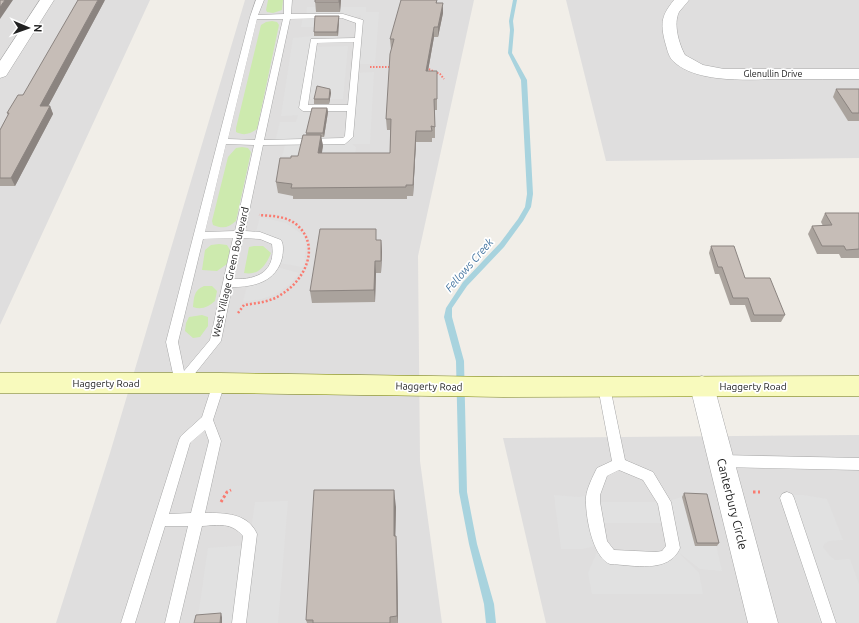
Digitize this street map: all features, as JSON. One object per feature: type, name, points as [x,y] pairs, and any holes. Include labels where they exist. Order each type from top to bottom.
[{"type":"main road","name":"Haggerty Road","points":[[0,383],[181,382],[503,387],[859,386]]},
{"type":"street","points":[[0,73],[47,0]]},
{"type":"street","name":"Glenullin Drive","points":[[682,0],[672,12],[669,23],[676,53],[688,65],[706,72],[724,74],[859,74]]},
{"type":"street","name":"Canterbury Circle","points":[[702,386],[762,623]]},
{"type":"lane","points":[[181,382],[172,342],[224,141],[254,17],[260,0]]},
{"type":"lane","name":"West Village Green Boulevard","points":[[181,382],[215,341],[287,18],[288,0]]},
{"type":"lane","points":[[224,141],[345,141],[349,137],[360,22],[349,18],[254,17]]},
{"type":"lane","points":[[352,108],[303,108],[314,41],[358,40]]},
{"type":"lane","points":[[199,236],[255,235],[270,238],[277,242],[277,257],[269,274],[254,282],[228,283]]},
{"type":"lane","points":[[128,623],[185,440],[207,420],[219,383]]},
{"type":"lane","points":[[604,386],[619,464]]},
{"type":"lane","points":[[172,623],[215,441],[207,420]]},
{"type":"lane","points":[[721,461],[859,464]]},
{"type":"lane","points":[[619,464],[648,476],[664,502],[673,548],[666,556],[656,559],[610,557],[600,544],[593,495],[602,472],[619,464]]},
{"type":"lane","points":[[788,498],[829,623]]},
{"type":"lane","points":[[160,520],[223,519],[240,523],[250,534],[239,623]]},
{"type":"path","points":[[356,67],[397,67]]},
{"type":"path","points":[[419,68],[431,70],[440,74],[444,79]]},
{"type":"path","points":[[227,492],[231,490]]},
{"type":"shaded area","points":[[0,0],[150,0],[0,325]]},
{"type":"shaded area","points":[[245,0],[474,0],[418,256],[420,461],[442,623],[56,623],[110,453]]},
{"type":"shaded area","points":[[566,0],[859,0],[859,158],[606,161]]},
{"type":"shaded area","points":[[307,7],[366,7],[366,12],[379,12],[375,64],[356,64],[361,15],[352,19],[343,16],[317,27],[301,27],[303,17],[306,17]]},
{"type":"shaded area","points":[[338,29],[337,40],[315,41],[314,47],[348,46],[343,99],[305,99],[303,108],[323,108],[319,123],[326,123],[323,141],[345,141],[355,73],[374,72],[370,144],[352,144],[356,147],[355,154],[282,156],[286,142],[275,142],[280,122],[296,122],[298,115],[281,116],[293,38],[313,36],[314,30]]},
{"type":"shaded area","points":[[260,217],[286,223],[304,236],[306,245],[304,265],[301,267],[275,262],[277,242],[255,235]]},
{"type":"shaded area","points":[[273,266],[299,273],[290,284],[276,294],[261,299],[243,302],[248,282]]},
{"type":"shaded area","points":[[859,435],[859,623],[546,623],[503,438]]},
{"type":"shaded area","points":[[554,495],[578,497],[593,495],[593,502],[664,502],[682,497],[705,497],[722,571],[700,569],[677,551],[699,573],[703,594],[592,594],[588,573],[600,545],[583,549],[561,549]],"holes":[[[597,523],[669,523],[666,556],[610,557]]]},
{"type":"shaded area","points":[[779,495],[803,495],[827,499],[843,540],[829,541],[824,544],[823,547],[835,560],[850,559],[859,584],[859,623],[820,623]]},
{"type":"shaded area","points":[[288,501],[278,623],[197,623],[208,548],[249,545],[255,502]]},
{"type":"green space","points":[[268,0],[283,0],[282,10],[273,13],[267,12]]},
{"type":"green space","points":[[272,21],[277,22],[279,25],[257,129],[247,134],[242,134],[236,132],[236,128],[261,25]]},
{"type":"green space","points":[[236,148],[248,148],[251,152],[236,221],[225,227],[213,225],[212,221],[228,157]]},
{"type":"green space","points":[[211,245],[227,245],[230,250],[227,264],[217,271],[202,270],[205,250]]},
{"type":"green space","points":[[263,246],[271,253],[267,262],[261,269],[254,273],[244,273],[249,247]]},
{"type":"green space","points":[[204,286],[212,286],[217,291],[215,301],[205,307],[193,307],[196,292]]},
{"type":"green space","points":[[202,315],[208,317],[208,326],[200,337],[193,338],[185,331],[186,323],[189,317]]},
{"type":"building","points":[[0,0],[5,0],[0,7]]},
{"type":"building","points":[[78,0],[98,0],[40,106],[50,106],[11,178],[0,178],[0,130],[9,113],[7,113],[18,95],[23,95]]},
{"type":"building","points":[[315,0],[339,0],[339,2],[315,2]]},
{"type":"building","points":[[401,0],[437,0],[436,3],[443,3],[438,27],[434,27],[426,71],[437,71],[437,99],[434,99],[435,127],[431,126],[432,131],[416,131],[413,185],[406,185],[406,187],[291,188],[292,184],[276,182],[280,158],[291,158],[291,156],[298,156],[303,135],[321,135],[318,153],[390,153],[391,119],[386,119],[390,54],[394,39],[390,39]]},
{"type":"building","points":[[315,16],[339,16],[337,32],[314,32]]},
{"type":"building","points":[[317,86],[330,89],[329,99],[314,99]]},
{"type":"building","points":[[836,89],[859,89],[859,113],[852,113]]},
{"type":"building","points":[[312,108],[327,108],[323,133],[306,133]]},
{"type":"building","points":[[825,213],[859,213],[859,249],[846,250],[844,246],[822,246],[812,226],[832,225]]},
{"type":"building","points":[[320,229],[376,229],[376,240],[381,240],[381,261],[375,261],[374,290],[310,291]]},
{"type":"building","points":[[711,246],[734,246],[745,278],[770,278],[785,315],[754,315],[748,298],[733,298],[722,267],[718,267]]},
{"type":"building","points":[[314,490],[394,490],[397,616],[390,617],[390,623],[313,623],[313,620],[306,620]]},
{"type":"building","points":[[684,493],[707,494],[719,543],[697,543]]},
{"type":"building","points":[[221,613],[220,623],[194,623],[196,615]]},
{"type":"waterway","name":"Fellows Creek","points":[[491,623],[489,604],[473,544],[463,492],[460,361],[448,317],[449,308],[465,284],[502,245],[521,220],[528,207],[530,194],[524,80],[510,53],[512,30],[511,21],[515,0]]}]
